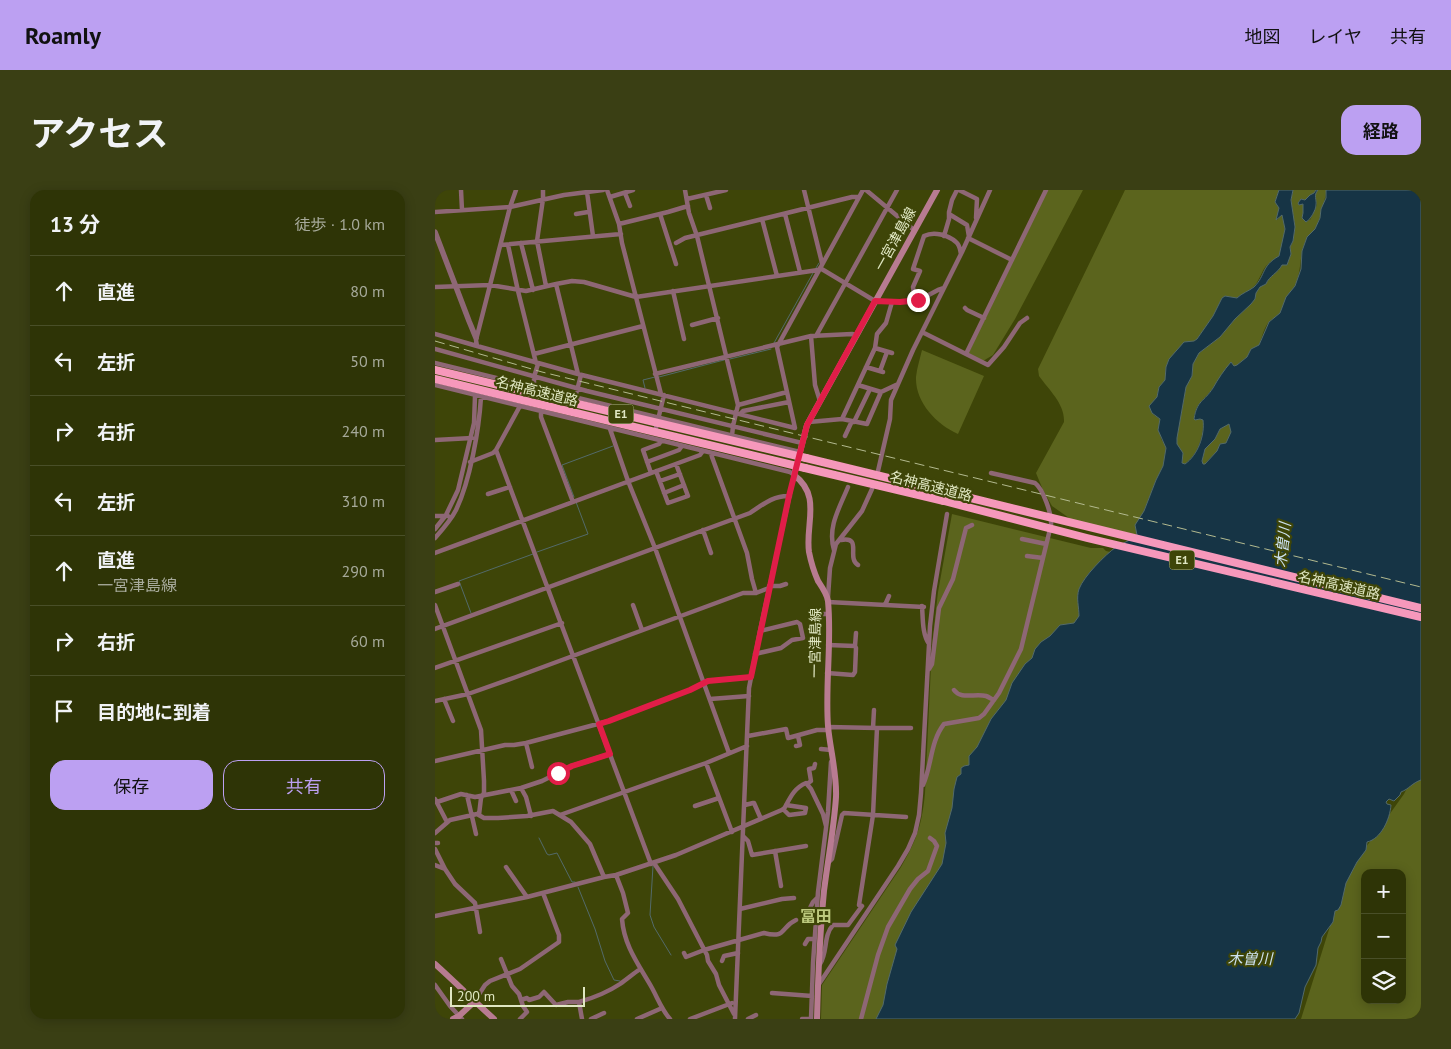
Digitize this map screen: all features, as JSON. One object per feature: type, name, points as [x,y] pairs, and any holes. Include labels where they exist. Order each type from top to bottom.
[{"type":"highway","name":"名神高速道路","points":[[435,370],[806,458],[1421,608]]},
{"type":"highway","name":"名神高速道路","points":[[435,379],[944,501],[1087,538],[1421,617]]},
{"type":"main road","name":"一宮津島線","points":[[817,1019],[824,892],[836,796],[836,782],[828,751],[827,673],[829,614],[828,600],[818,580],[809,554],[811,498],[808,490],[794,475],[809,422],[937,190]]},
{"type":"main road","points":[[435,964],[494,1019]]},
{"type":"main road","points":[[458,1018],[474,1002]]},
{"type":"street","points":[[461,190],[462,210]]},
{"type":"street","points":[[477,346],[477,338],[490,285],[516,190]]},
{"type":"street","points":[[543,190],[537,241],[545,286]]},
{"type":"street","points":[[435,212],[510,207],[543,199],[603,190]]},
{"type":"street","points":[[607,190],[619,224],[655,374],[662,395],[661,409],[654,439]]},
{"type":"street","points":[[610,197],[633,190]]},
{"type":"street","points":[[685,190],[738,405],[738,413],[733,426],[732,436]]},
{"type":"street","points":[[687,199],[726,190]]},
{"type":"street","points":[[804,190],[820,267]]},
{"type":"street","points":[[791,440],[795,428],[777,345],[858,196],[865,190],[914,230]]},
{"type":"street","points":[[820,401],[815,385],[814,336],[897,190]]},
{"type":"street","points":[[944,236],[952,200],[960,190],[977,199],[976,221]]},
{"type":"street","points":[[878,471],[890,419],[891,400],[969,237],[989,190]]},
{"type":"street","points":[[966,354],[1046,190]]},
{"type":"street","points":[[587,192],[593,236]]},
{"type":"street","points":[[625,193],[630,206]]},
{"type":"street","points":[[706,195],[710,208]]},
{"type":"street","points":[[677,243],[685,238],[858,196]]},
{"type":"street","points":[[581,205],[587,203]]},
{"type":"street","points":[[619,224],[688,206]]},
{"type":"street","points":[[576,214],[589,212]]},
{"type":"street","points":[[660,214],[676,264]]},
{"type":"street","points":[[785,214],[800,272]]},
{"type":"street","points":[[949,214],[967,225],[969,237]]},
{"type":"street","points":[[762,219],[777,276]]},
{"type":"street","points":[[435,232],[477,338]]},
{"type":"street","points":[[501,245],[621,234]]},
{"type":"street","points":[[915,301],[913,286],[920,271],[913,270],[924,236],[927,234],[941,234],[959,245],[961,254]]},
{"type":"street","points":[[969,237],[1012,260]]},
{"type":"street","points":[[909,239],[921,242]]},
{"type":"street","points":[[521,243],[533,290]]},
{"type":"street","points":[[509,244],[518,291],[537,363],[531,409]]},
{"type":"street","points":[[435,287],[490,285],[526,292],[572,281],[584,282],[636,297],[777,276],[820,267],[875,301],[915,301],[944,288]]},
{"type":"street","points":[[556,284],[580,375],[570,419]]},
{"type":"street","points":[[673,291],[684,339]]},
{"type":"street","points":[[842,419],[875,348],[877,334],[886,323],[892,302]]},
{"type":"street","points":[[965,308],[983,318]]},
{"type":"street","points":[[692,325],[718,318]]},
{"type":"street","points":[[922,332],[988,365],[1004,347],[1020,323],[1027,318]]},
{"type":"street","points":[[534,354],[643,326]]},
{"type":"street","points":[[435,334],[580,375],[795,428]]},
{"type":"street","points":[[655,374],[814,336],[851,334],[856,336]]},
{"type":"street","points":[[435,348],[534,377],[802,443]]},
{"type":"street","points":[[866,367],[881,372],[889,353],[875,348]]},
{"type":"street","points":[[435,363],[800,452]]},
{"type":"street","points":[[858,385],[881,392],[898,384]]},
{"type":"street","points":[[435,386],[790,472],[794,475],[751,677],[735,1001],[736,1018]]},
{"type":"street","points":[[845,436],[870,389]]},
{"type":"street","points":[[738,405],[787,392]]},
{"type":"street","points":[[809,422],[842,419],[867,424],[881,392]]},
{"type":"street","points":[[435,529],[449,516],[458,490],[473,438],[475,396]]},
{"type":"street","points":[[435,538],[462,494],[470,462],[481,397]]},
{"type":"street","points":[[738,413],[789,402]]},
{"type":"street","points":[[470,462],[493,454],[520,406]]},
{"type":"street","points":[[541,412],[541,417],[573,502]]},
{"type":"street","points":[[610,429],[729,753]]},
{"type":"street","points":[[435,440],[473,438]]},
{"type":"street","points":[[661,441],[659,444],[643,450],[647,462],[659,481],[668,503],[688,496],[676,464]]},
{"type":"street","points":[[647,462],[679,450],[682,446]]},
{"type":"street","points":[[496,450],[652,863],[678,899],[736,1018]]},
{"type":"street","points":[[435,553],[700,456],[703,451]]},
{"type":"street","points":[[711,453],[747,553],[756,593]]},
{"type":"street","points":[[922,787],[927,776],[931,753],[939,731],[944,724],[979,718],[999,693],[1021,649],[1043,558],[1051,520],[1039,486],[1035,483],[991,473]]},
{"type":"street","points":[[659,481],[680,474]]},
{"type":"street","points":[[664,492],[684,485]]},
{"type":"street","points":[[488,494],[510,486]]},
{"type":"street","points":[[848,487],[832,530],[834,550],[830,568],[828,600],[923,607],[924,632],[929,644]]},
{"type":"street","points":[[834,550],[862,511],[872,489]]},
{"type":"street","points":[[435,629],[735,519],[750,513],[767,501],[786,495],[789,496]]},
{"type":"street","points":[[818,985],[898,866],[915,833],[922,787],[927,670],[934,591],[947,514]]},
{"type":"street","points":[[435,516],[449,516]]},
{"type":"street","points":[[927,670],[932,664],[939,608],[953,579],[966,528],[972,525]]},
{"type":"street","points":[[703,530],[711,553]]},
{"type":"street","points":[[840,540],[844,539],[852,542],[854,546],[853,560],[858,565]]},
{"type":"street","points":[[1023,539],[1046,544]]},
{"type":"street","points":[[1027,556],[1043,558]]},
{"type":"street","points":[[435,592],[458,584]]},
{"type":"street","points":[[435,701],[467,694],[516,678],[573,655],[743,593],[756,593],[769,587],[786,584]]},
{"type":"street","points":[[885,605],[889,596]]},
{"type":"street","points":[[851,611],[852,603]]},
{"type":"street","points":[[633,604],[642,630]]},
{"type":"street","points":[[435,605],[481,730],[484,793],[479,815]]},
{"type":"street","points":[[821,614],[829,614]]},
{"type":"street","points":[[755,654],[781,648],[791,640],[803,638],[800,624],[797,622],[760,631]]},
{"type":"street","points":[[435,668],[561,623]]},
{"type":"street","points":[[827,673],[853,675],[855,672],[856,633]]},
{"type":"street","points":[[828,645],[855,646]]},
{"type":"street","points":[[435,761],[505,745],[513,746],[599,724],[681,694],[708,681],[751,677]]},
{"type":"street","points":[[953,690],[960,695],[986,696],[994,700]]},
{"type":"street","points":[[710,700],[749,696]]},
{"type":"street","points":[[444,699],[453,721]]},
{"type":"street","points":[[447,706],[447,717]]},
{"type":"street","points":[[820,964],[824,958],[825,943],[830,928],[833,925],[848,926],[862,906],[859,905],[873,815],[874,710]]},
{"type":"street","points":[[748,736],[786,729],[788,738],[807,732],[828,729],[911,728]]},
{"type":"street","points":[[796,746],[800,745],[798,736]]},
{"type":"street","points":[[526,743],[532,767]]},
{"type":"street","points":[[560,815],[706,763],[747,746]]},
{"type":"street","points":[[823,755],[828,751]]},
{"type":"street","points":[[802,1019],[810,1019],[817,898],[826,826],[828,751]]},
{"type":"street","points":[[447,822],[436,801],[461,794],[475,797],[521,788],[542,781],[572,766],[610,754]]},
{"type":"street","points":[[706,763],[732,832]]},
{"type":"street","points":[[785,807],[797,785],[807,784],[811,781],[809,769],[814,768],[815,764]]},
{"type":"street","points":[[807,784],[823,814],[826,826]]},
{"type":"street","points":[[521,788],[526,797],[531,816]]},
{"type":"street","points":[[511,790],[516,801]]},
{"type":"street","points":[[467,795],[476,834]]},
{"type":"street","points":[[695,806],[719,798]]},
{"type":"street","points":[[745,806],[753,803],[761,819]]},
{"type":"street","points":[[435,916],[527,897],[616,875],[676,855],[744,827],[785,807],[806,809],[804,814],[789,817],[785,807]]},
{"type":"street","points":[[435,832],[445,826],[447,822],[477,814],[484,818],[531,816],[553,811],[571,822],[590,844],[604,877]]},
{"type":"street","points":[[828,864],[832,859],[844,813],[906,817]]},
{"type":"street","points":[[743,836],[748,842],[752,855],[806,846]]},
{"type":"street","points":[[861,1019],[878,955],[888,927],[903,899],[918,879],[928,871],[934,857],[937,846],[930,838]]},
{"type":"street","points":[[435,849],[455,884],[475,903],[480,932]]},
{"type":"street","points":[[775,851],[781,886]]},
{"type":"street","points":[[435,865],[445,869]]},
{"type":"street","points":[[506,867],[527,897]]},
{"type":"street","points":[[616,875],[628,913],[622,919],[625,937],[632,956],[669,1018],[662,1019]]},
{"type":"street","points":[[474,1002],[480,991],[490,980],[520,969],[559,942],[559,935],[543,893]]},
{"type":"street","points":[[740,909],[794,898]]},
{"type":"street","points":[[809,910],[817,898]]},
{"type":"street","points":[[684,953],[686,957],[764,933],[778,935],[782,933],[788,924],[796,920]]},
{"type":"street","points":[[805,944],[808,940],[814,940]]},
{"type":"street","points":[[722,960],[725,956],[738,953]]},
{"type":"street","points":[[501,959],[512,986],[519,994],[527,1012],[520,1019]]},
{"type":"street","points":[[521,1000],[539,997],[544,992],[555,1005],[579,1002],[607,991],[640,969]]},
{"type":"street","points":[[435,985],[458,1018]]},
{"type":"street","points":[[772,993],[812,998]]},
{"type":"street","points":[[804,1000],[812,998]]},
{"type":"street","points":[[690,1019],[735,1001]]},
{"type":"street","points":[[579,1002],[582,1019]]},
{"type":"street","points":[[637,1019],[662,1008]]},
{"type":"street","points":[[591,1019],[604,1013]]},
{"type":"street","points":[[748,1019],[755,1015]]},
{"type":"green space","points":[[1047,190],[1083,190],[1015,319],[993,355],[983,361],[968,354]]},
{"type":"green space","points":[[1125,190],[1279,190],[1275,202],[1279,208],[1277,220],[1282,214],[1285,229],[1281,253],[1266,266],[1254,286],[1237,298],[1225,296],[1222,298],[1213,316],[1197,339],[1169,359],[1165,380],[1159,387],[1157,397],[1149,407],[1154,415],[1160,419],[1161,439],[1166,448],[1163,466],[1145,508],[1137,535],[1072,520],[1052,506],[1036,473],[1064,422],[1062,409],[1052,392],[1039,376],[1038,369]]},
{"type":"green space","points":[[1293,190],[1316,190],[1305,200],[1301,199],[1298,203],[1299,205],[1303,204],[1303,215],[1310,220],[1317,205],[1315,193],[1318,190],[1326,190],[1318,224],[1303,247],[1297,282],[1279,314],[1266,326],[1259,345],[1251,349],[1247,357],[1237,365],[1234,366],[1231,362],[1198,405],[1194,419],[1203,420],[1201,438],[1197,450],[1190,460],[1185,464],[1182,463],[1183,453],[1176,441],[1186,387],[1192,376],[1193,364],[1199,353],[1220,337],[1251,304],[1260,286],[1266,284],[1282,265],[1287,265],[1291,254],[1290,247],[1295,227],[1291,200]]},
{"type":"green space","points":[[922,350],[984,376],[958,434],[942,424],[928,411],[919,395],[916,377]]},
{"type":"green space","points":[[1229,423],[1231,432],[1228,440],[1203,464],[1205,449],[1215,439],[1220,429]]},
{"type":"green space","points":[[952,514],[1091,548],[1103,548],[1106,551],[1115,553],[1085,610],[980,743],[970,762],[942,867],[882,1019],[821,1019],[822,985],[901,867],[915,840],[920,823],[925,793],[932,645],[938,592]]},
{"type":"green space","points":[[1421,760],[1421,1019],[1301,1019],[1346,875],[1404,794]]},
{"type":"water","name":"木曽川","points":[[1279,190],[1293,190],[1291,200],[1295,227],[1290,247],[1291,254],[1287,265],[1282,265],[1266,284],[1260,287],[1251,304],[1220,337],[1199,353],[1193,364],[1192,376],[1186,387],[1177,444],[1183,453],[1182,463],[1185,464],[1194,455],[1202,438],[1203,420],[1194,419],[1199,405],[1210,393],[1231,362],[1234,366],[1237,365],[1247,357],[1251,349],[1259,345],[1269,322],[1280,313],[1286,297],[1295,286],[1301,269],[1302,251],[1307,237],[1315,229],[1320,218],[1321,209],[1326,198],[1326,190],[1421,190],[1421,780],[1401,792],[1394,801],[1389,799],[1386,802],[1391,805],[1387,822],[1377,837],[1367,842],[1366,850],[1346,883],[1341,905],[1335,911],[1333,922],[1322,937],[1318,948],[1316,965],[1305,987],[1299,1013],[1295,1019],[876,1019],[883,1005],[897,949],[895,945],[911,912],[942,864],[946,843],[945,833],[952,808],[954,789],[957,777],[961,774],[961,768],[969,765],[969,756],[977,747],[991,719],[1006,700],[1012,683],[1025,664],[1032,658],[1035,649],[1060,625],[1074,623],[1079,616],[1078,592],[1085,578],[1111,551],[1137,535],[1135,525],[1144,511],[1163,466],[1166,448],[1158,430],[1160,419],[1152,413],[1149,406],[1157,397],[1159,387],[1165,380],[1169,359],[1184,342],[1197,339],[1213,316],[1222,298],[1225,296],[1237,298],[1254,287],[1269,263],[1279,256],[1285,229],[1282,215],[1276,220],[1279,208],[1275,202]],"holes":[[[1229,424],[1231,432],[1226,443],[1220,444],[1217,451],[1203,464],[1205,449],[1215,439],[1220,429]]]},
{"type":"water","points":[[1318,190],[1315,196],[1315,209],[1306,222],[1302,218],[1303,204],[1299,205],[1298,203],[1301,199],[1305,200]]},
{"type":"waterway","points":[[816,268],[819,263]]},
{"type":"waterway","points":[[774,343],[813,273]]},
{"type":"waterway","points":[[730,359],[771,349]]},
{"type":"waterway","points":[[659,377],[724,360]]},
{"type":"waterway","points":[[645,388],[643,380],[655,377]]},
{"type":"waterway","points":[[574,497],[562,465],[613,446]]},
{"type":"waterway","points":[[537,552],[588,534],[576,502]]},
{"type":"waterway","points":[[471,613],[459,581],[533,554]]},
{"type":"waterway","points":[[539,838],[547,854],[557,853],[572,882],[575,882]]},
{"type":"waterway","points":[[653,866],[650,915],[654,927],[671,955]]},
{"type":"waterway","points":[[578,887],[595,929],[605,961],[614,980],[620,981]]},
{"type":"railway","points":[[435,341],[542,372],[1421,587]]},
{"type":"district","name":"冨田","points":[[816,916]]},
{"type":"route","points":[[558,773],[572,766],[610,754],[599,724],[690,690],[708,681],[751,677],[789,496],[807,425],[875,301],[910,302],[918,300]]}]
